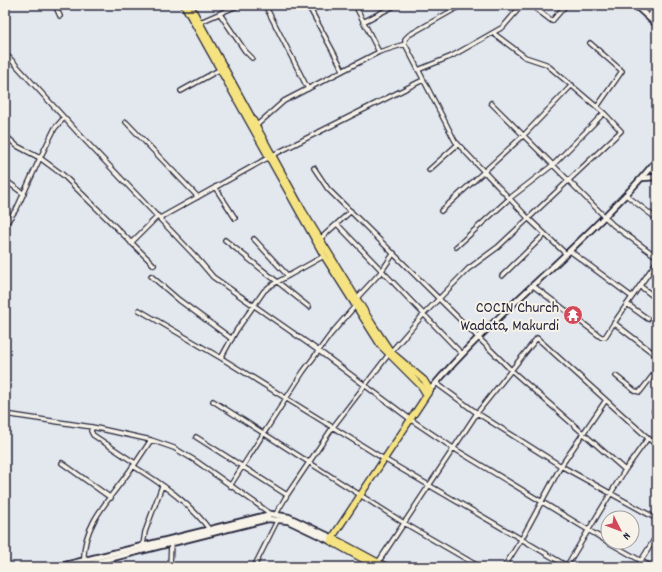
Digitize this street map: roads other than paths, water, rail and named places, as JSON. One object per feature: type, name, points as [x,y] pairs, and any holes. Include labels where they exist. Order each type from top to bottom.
[{"type":"main road","points":[[184,5],[197,24],[257,125],[271,156],[324,256],[390,353],[428,392],[332,539],[377,565],[387,567]]},
{"type":"main road","points":[[190,5],[197,24],[219,70],[356,302]]},
{"type":"street","points":[[55,5],[60,16]]},
{"type":"street","points":[[197,24],[239,5]]},
{"type":"street","points":[[265,5],[308,89]]},
{"type":"street","points":[[308,5],[343,70]]},
{"type":"street","points":[[355,5],[379,52]]},
{"type":"street","points":[[363,22],[396,5]]},
{"type":"street","points":[[462,5],[409,35],[405,44],[449,132],[458,144],[545,234],[632,297]]},
{"type":"street","points":[[418,70],[452,56],[493,33],[504,26],[522,5]]},
{"type":"street","points":[[531,5],[552,21],[566,5]]},
{"type":"street","points":[[635,5],[657,25]]},
{"type":"street","points":[[649,17],[656,5]]},
{"type":"street","points":[[220,14],[245,52],[252,58]]},
{"type":"street","points":[[58,567],[274,514],[333,427],[390,353],[423,315],[474,264],[498,247],[620,132],[620,129],[604,113],[546,64],[525,57],[493,33]]},
{"type":"street","points":[[590,43],[622,71],[620,76],[597,107]]},
{"type":"street","points":[[257,125],[278,105],[379,52],[405,44]]},
{"type":"street","points":[[5,53],[64,118],[159,217],[212,277],[254,305],[410,419],[453,448],[600,537]]},
{"type":"street","points":[[181,91],[219,70]]},
{"type":"street","points":[[131,243],[159,217],[271,156],[423,80]]},
{"type":"street","points":[[442,211],[524,135],[572,85]]},
{"type":"street","points":[[492,103],[604,216],[627,236],[657,257]]},
{"type":"street","points":[[456,247],[510,198],[554,164],[604,113]]},
{"type":"street","points":[[6,223],[24,194],[55,128],[64,118]]},
{"type":"street","points":[[126,122],[198,197]]},
{"type":"street","points":[[5,135],[17,146],[40,158],[63,175],[154,266]]},
{"type":"street","points":[[429,170],[458,144]]},
{"type":"street","points":[[428,392],[461,353],[626,195],[643,178],[657,160]]},
{"type":"street","points":[[314,168],[328,189],[510,370],[625,470]]},
{"type":"street","points":[[650,168],[657,176]]},
{"type":"street","points":[[643,178],[657,176]]},
{"type":"street","points":[[5,180],[24,194]]},
{"type":"street","points":[[215,187],[235,218]]},
{"type":"street","points":[[626,195],[657,220]]},
{"type":"street","points":[[320,239],[351,211]]},
{"type":"street","points":[[337,224],[381,272],[461,353]]},
{"type":"street","points":[[502,276],[545,234]]},
{"type":"street","points":[[254,239],[288,276]]},
{"type":"street","points":[[225,240],[309,307]]},
{"type":"street","points":[[230,486],[285,399],[318,351],[381,272],[394,253]]},
{"type":"street","points":[[221,358],[264,291],[324,256]]},
{"type":"street","points":[[532,285],[601,338],[605,337],[657,261]]},
{"type":"street","points":[[151,276],[179,300],[232,339]]},
{"type":"street","points":[[640,286],[657,298]]},
{"type":"street","points":[[627,304],[648,319]]},
{"type":"street","points":[[139,310],[221,358],[384,459],[567,567],[611,492],[648,438]]},
{"type":"street","points":[[614,323],[657,356]]},
{"type":"street","points":[[377,565],[428,485],[477,413],[510,370],[538,338],[657,446]]},
{"type":"street","points":[[616,376],[635,391],[640,392],[657,370]]},
{"type":"street","points":[[436,383],[477,413],[561,466],[611,492],[657,519]]},
{"type":"street","points":[[504,567],[521,540],[561,466],[606,400]]},
{"type":"street","points":[[213,401],[404,523],[480,567]]},
{"type":"street","points":[[654,411],[657,407]]},
{"type":"street","points":[[5,414],[92,428],[150,440],[183,453],[230,486],[274,514],[301,522],[332,539]]},
{"type":"street","points":[[92,428],[91,432],[93,435],[162,486],[201,518],[209,529]]},
{"type":"street","points":[[196,437],[287,495]]},
{"type":"street","points":[[84,560],[84,546],[87,536],[110,498],[150,440]]},
{"type":"street","points":[[62,462],[110,498]]},
{"type":"street","points":[[143,545],[145,532],[162,486]]},
{"type":"street","points":[[77,567],[258,521],[278,519],[298,525],[332,539]]},
{"type":"street","points":[[254,567],[278,519]]},
{"type":"street","points":[[637,567],[657,535]]},
{"type":"street","points":[[170,567],[171,543]]},
{"type":"street","points":[[622,550],[652,567]]},
{"type":"place","name":"COCIN Church Wadata, Makurdi","points":[[573,315]]}]
